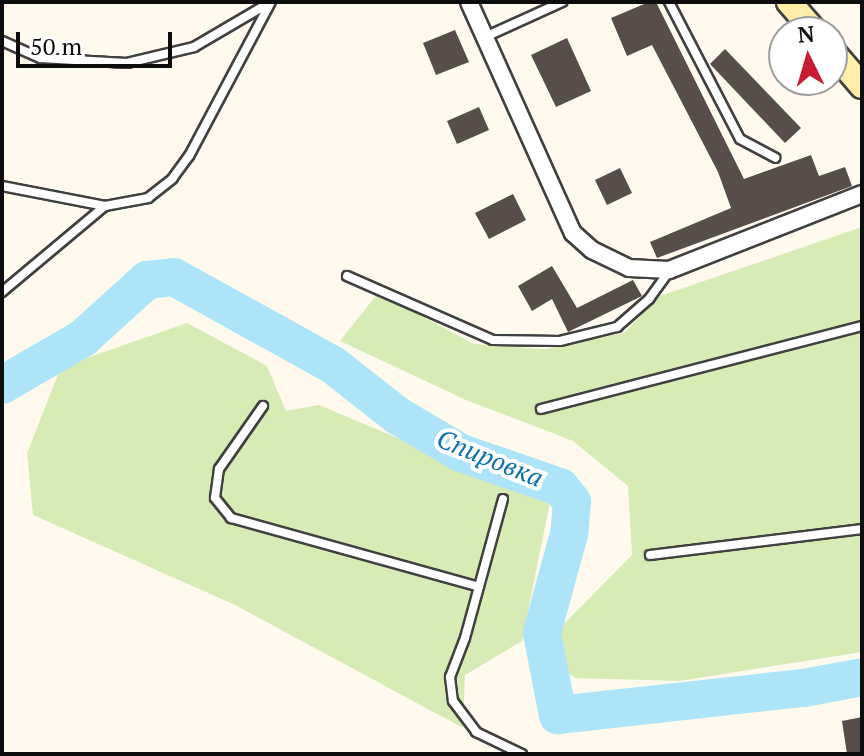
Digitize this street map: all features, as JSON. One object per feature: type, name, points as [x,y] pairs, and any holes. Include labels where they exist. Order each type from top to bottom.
[{"type":"main road","points":[[848,70],[862,86]]},
{"type":"street","points":[[469,2],[573,233],[592,250],[629,268],[669,270],[862,194]]},
{"type":"lane","points":[[2,41],[40,58],[127,63],[194,47],[271,2]]},
{"type":"lane","points":[[2,186],[105,206],[148,198],[172,179],[189,156],[271,2]]},
{"type":"lane","points":[[485,37],[562,2]]},
{"type":"lane","points":[[669,2],[740,139],[775,158]]},
{"type":"lane","points":[[2,292],[105,206]]},
{"type":"lane","points":[[347,276],[493,340],[560,341],[617,327],[649,299],[669,270]]},
{"type":"lane","points":[[541,409],[862,326]]},
{"type":"lane","points":[[263,406],[219,469],[215,498],[231,518],[479,587]]},
{"type":"lane","points":[[503,499],[450,677],[453,701],[476,732],[522,754]]},
{"type":"lane","points":[[650,555],[862,529]]},
{"type":"green space","points":[[862,227],[862,652],[679,681],[576,678],[554,664],[551,637],[632,555],[628,486],[573,441],[466,400],[340,341],[378,293],[474,344],[545,349],[624,333],[660,296]]},
{"type":"green space","points":[[187,323],[267,366],[286,411],[319,405],[550,502],[522,641],[465,675],[463,728],[235,605],[33,515],[27,453],[61,367]]},
{"type":"building","points":[[656,2],[744,179],[811,155],[819,176],[845,167],[852,186],[657,258],[650,242],[731,208],[718,172],[652,45],[627,56],[611,18]]},
{"type":"building","points":[[455,30],[469,62],[436,75],[423,43]]},
{"type":"building","points":[[567,38],[591,91],[556,107],[531,55]]},
{"type":"building","points":[[725,49],[801,128],[785,143],[710,64]]},
{"type":"building","points":[[479,107],[489,130],[457,144],[447,121]]},
{"type":"building","points":[[620,168],[632,193],[607,205],[595,180]]},
{"type":"building","points":[[513,194],[526,220],[489,239],[475,213]]},
{"type":"building","points":[[552,266],[577,308],[633,280],[642,296],[568,332],[552,299],[532,311],[518,286]]},
{"type":"building","points":[[862,717],[862,754],[847,754],[842,721]]},
{"type":"waterway","name":"Спировка","points":[[2,385],[83,338],[147,280],[174,277],[333,365],[398,416],[461,453],[560,487],[572,502],[569,534],[542,633],[558,715],[804,688],[862,677]]}]
